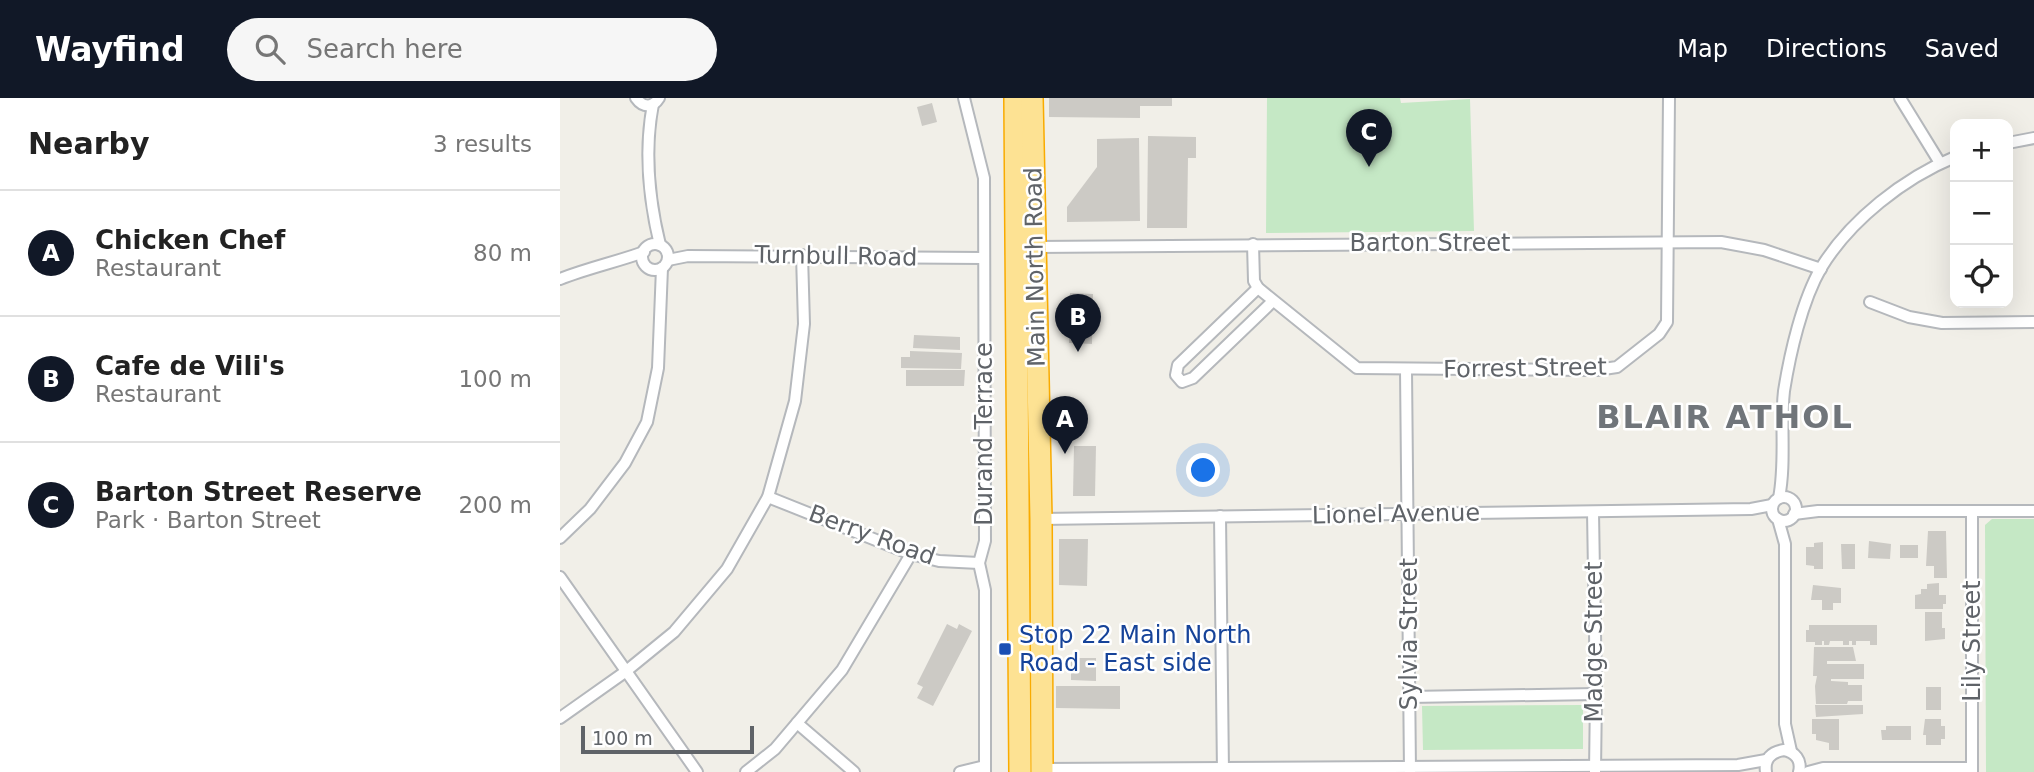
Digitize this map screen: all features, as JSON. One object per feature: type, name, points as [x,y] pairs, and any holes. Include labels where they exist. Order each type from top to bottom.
[{"type":"highway","name":"Main North Road","points":[[1015,98],[1020,770]]},
{"type":"highway","name":"Main North Road","points":[[1032,98],[1041,519],[1042,770]]},
{"type":"highway","points":[[1020,770],[1042,770]]},
{"type":"street","name":"Durand Terrace","points":[[964,98],[984,178],[985,541],[979,563],[985,590],[985,769]]},
{"type":"street","name":"Forrest Street","points":[[1258,288],[1357,368],[1597,370],[1617,367],[1659,334],[1667,322],[1669,98]]},
{"type":"street","points":[[1900,98],[1940,163]]},
{"type":"street","points":[[560,538],[590,509],[625,463],[647,422],[658,368],[660,295],[649,183],[649,124],[643,100]]},
{"type":"street","points":[[2013,142],[2034,138]]},
{"type":"street","points":[[1950,159],[1885,197],[1851,230],[1821,269],[1795,331],[1784,393],[1784,724],[1791,751],[1799,766],[1972,770]]},
{"type":"street","name":"Barton Street","points":[[1035,247],[1721,242],[1764,250],[1821,269]]},
{"type":"street","points":[[1253,244],[1254,281],[1258,288],[1178,365],[1175,375],[1182,382],[1193,379],[1272,302]]},
{"type":"street","points":[[560,718],[625,672],[674,632],[727,569],[768,497],[795,401],[804,324],[802,255]]},
{"type":"street","name":"Turnbull Road","points":[[560,279],[589,267],[656,256],[984,258]]},
{"type":"street","points":[[1870,302],[1909,317],[1942,323],[2034,322]]},
{"type":"street","name":"Sylvia Street","points":[[1406,370],[1410,769]]},
{"type":"street","name":"Berry Road","points":[[768,497],[911,554],[939,561],[979,563]]},
{"type":"street","name":"Lionel Avenue","points":[[1041,519],[1751,509],[2034,511]]},
{"type":"street","name":"Lily Street","points":[[1972,511],[1972,770]]},
{"type":"street","name":"Madge Street","points":[[1593,512],[1595,769]]},
{"type":"street","points":[[1220,516],[1223,770]]},
{"type":"street","points":[[746,772],[775,749],[842,670],[911,554]]},
{"type":"street","points":[[560,577],[697,772]]},
{"type":"street","points":[[1409,697],[1596,694]]},
{"type":"street","points":[[797,723],[854,772]]},
{"type":"street","points":[[1042,770],[1766,766],[1776,751],[1784,724]]},
{"type":"street","points":[[1776,751],[1791,751]]},
{"type":"street","points":[[1738,765],[1757,772]]},
{"type":"street","points":[[1808,772],[1823,768]]},
{"type":"street","points":[[960,772],[985,769]]},
{"type":"green space","points":[[1267,98],[1400,98],[1401,103],[1470,99],[1474,231],[1266,233]]},
{"type":"green space","points":[[1992,519],[2034,519],[2034,772],[1986,772],[1985,525]]},
{"type":"green space","points":[[1583,705],[1583,749],[1423,750],[1422,706]]},
{"type":"building","points":[[1049,98],[1172,98],[1172,106],[1140,106],[1140,118],[1049,117]]},
{"type":"building","points":[[932,103],[937,122],[922,126],[917,107]]},
{"type":"building","points":[[1148,136],[1196,137],[1196,158],[1188,158],[1187,228],[1147,228]]},
{"type":"building","points":[[1139,138],[1140,221],[1067,222],[1067,207],[1097,167],[1097,139]]},
{"type":"building","points":[[1070,293],[1093,294],[1092,344],[1069,343]]},
{"type":"building","points":[[914,335],[960,337],[960,350],[913,348]]},
{"type":"building","points":[[910,351],[962,353],[961,369],[901,368],[901,357],[910,357]]},
{"type":"building","points":[[906,370],[965,370],[964,386],[906,386]]},
{"type":"building","points":[[1074,446],[1096,446],[1095,496],[1073,496]]},
{"type":"building","points":[[1928,531],[1946,531],[1947,578],[1934,578],[1934,566],[1926,566]]},
{"type":"building","points":[[1059,539],[1088,539],[1087,586],[1059,585]]},
{"type":"building","points":[[1869,541],[1891,544],[1890,559],[1868,558]]},
{"type":"building","points":[[1823,542],[1823,569],[1806,565],[1806,547],[1814,547],[1814,543]]},
{"type":"building","points":[[1841,544],[1855,544],[1855,569],[1842,569]]},
{"type":"building","points":[[1900,545],[1918,545],[1918,558],[1900,558]]},
{"type":"building","points":[[1939,583],[1939,595],[1946,595],[1943,609],[1915,609],[1915,595],[1921,594],[1921,589],[1927,589],[1927,584]]},
{"type":"building","points":[[1813,585],[1841,588],[1841,603],[1833,603],[1833,610],[1822,610],[1822,600],[1811,600]]},
{"type":"building","points":[[1925,612],[1942,612],[1945,639],[1925,641]]},
{"type":"building","points":[[947,624],[957,629],[959,624],[972,631],[933,706],[917,698],[923,687],[917,684]]},
{"type":"building","points":[[1809,625],[1877,625],[1877,645],[1870,645],[1870,641],[1856,641],[1856,645],[1852,645],[1852,641],[1849,641],[1849,645],[1843,645],[1843,641],[1830,641],[1829,645],[1824,645],[1822,641],[1822,645],[1815,645],[1815,642],[1806,642]]},
{"type":"building","points":[[1814,647],[1853,647],[1856,661],[1827,661],[1827,664],[1864,664],[1864,679],[1831,679],[1848,682],[1848,685],[1862,685],[1862,701],[1816,704]]},
{"type":"building","points":[[1071,658],[1096,658],[1096,681],[1071,680]]},
{"type":"building","points":[[1056,686],[1120,686],[1120,709],[1056,708]]},
{"type":"building","points":[[1926,687],[1941,687],[1941,710],[1926,710]]},
{"type":"building","points":[[1815,705],[1863,705],[1863,714],[1816,717]]},
{"type":"building","points":[[1812,719],[1839,719],[1839,750],[1829,750],[1829,743],[1816,740],[1816,734],[1812,734]]},
{"type":"building","points":[[1925,719],[1941,719],[1941,726],[1945,726],[1945,739],[1941,739],[1941,745],[1926,745],[1926,735],[1923,735]]},
{"type":"building","points":[[1886,726],[1911,726],[1911,740],[1882,740],[1881,730],[1886,730]]},
{"type":"place","name":"Barton Street Reserve","points":[[1369,167]]},
{"type":"place","name":"Cafe de Vili's","points":[[1078,352]]},
{"type":"place","name":"Chicken Chef","points":[[1065,454]]},
{"type":"place","name":"Stop 22 Main North Road - East side","points":[[1005,649]]},
{"type":"district","name":"BLAIR ATHOL","points":[[1725,417]]}]
